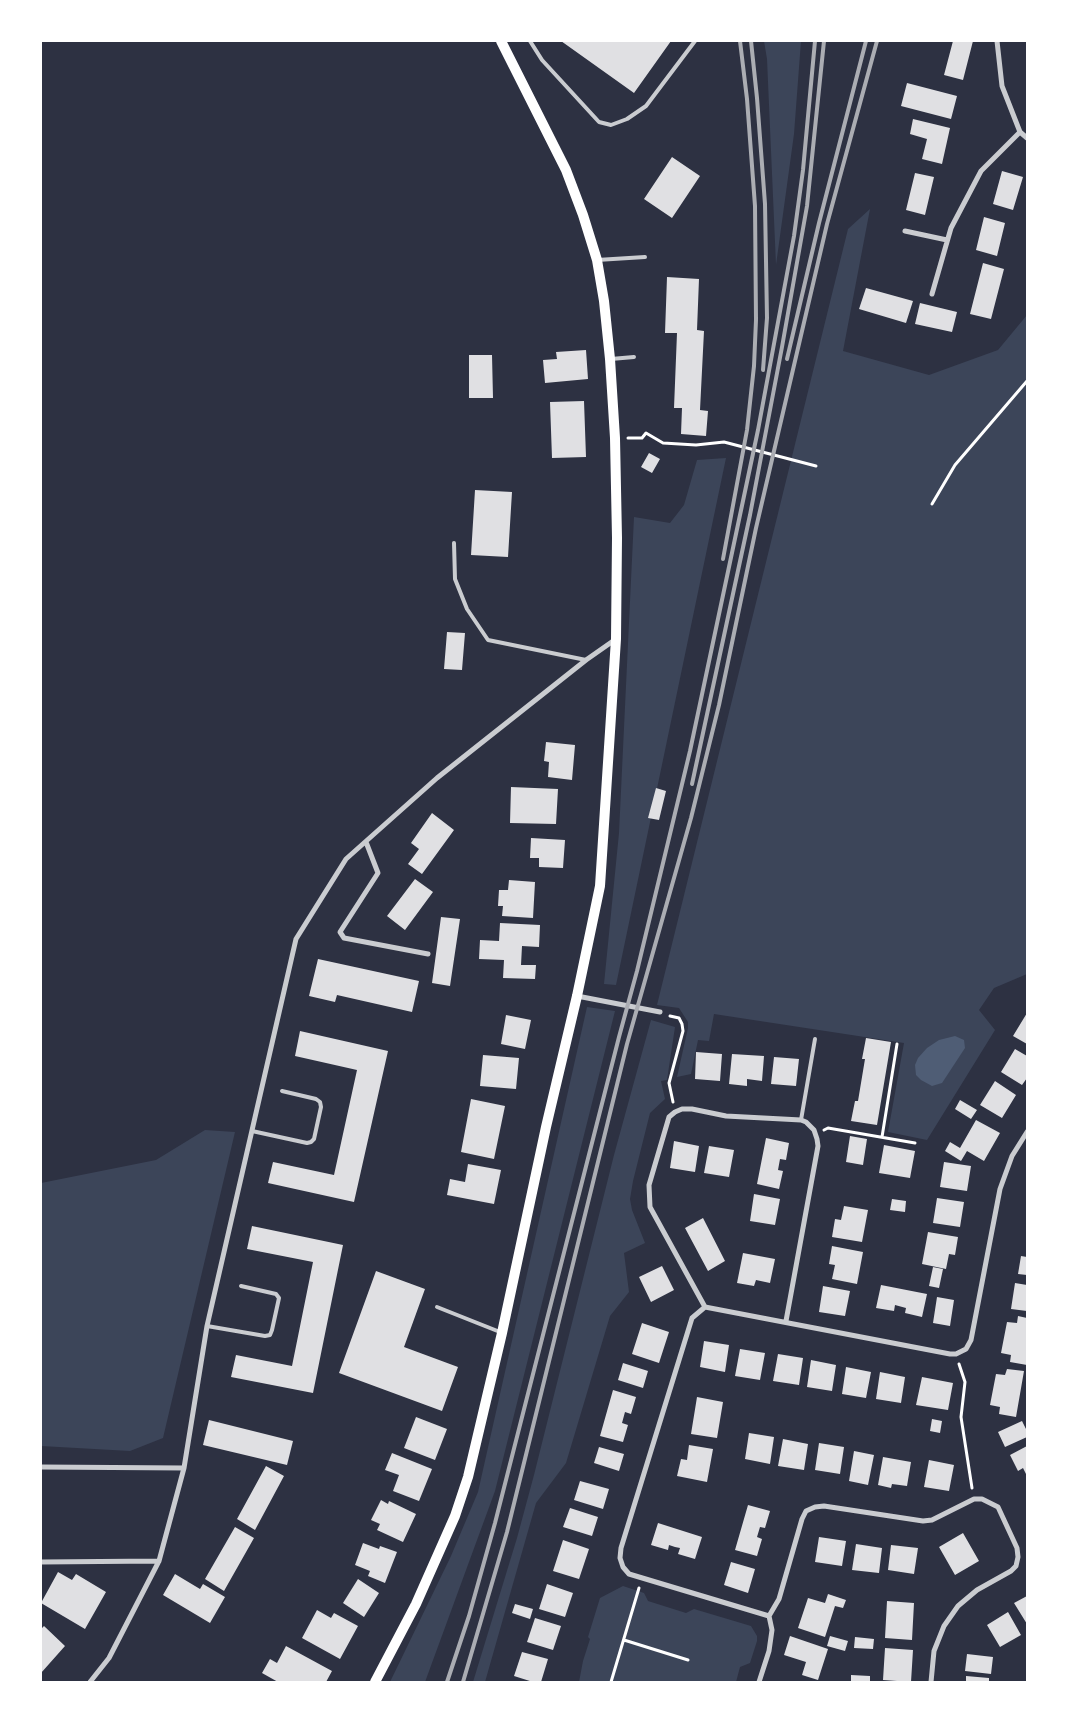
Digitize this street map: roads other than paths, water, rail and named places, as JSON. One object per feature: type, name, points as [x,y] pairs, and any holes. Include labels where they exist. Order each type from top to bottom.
[{"type":"main road","points":[[375,1682],[416,1604],[455,1516],[468,1477],[502,1333],[546,1127],[578,996],[600,886],[616,638],[615,438],[610,359],[597,260],[583,215],[566,170],[501,41]]},
{"type":"street","points":[[996,41],[1002,86],[1020,132],[1027,138]]},
{"type":"street","points":[[932,294],[951,228],[981,170],[1020,132]]},
{"type":"street","points":[[905,231],[947,240]]},
{"type":"street","points":[[92,1681],[109,1658],[159,1560],[184,1468],[207,1326],[296,939],[346,860],[437,778],[616,638]]},
{"type":"street","points":[[366,842],[378,873],[340,932],[344,938],[428,954]]},
{"type":"street","points":[[578,996],[660,1012]]},
{"type":"street","points":[[705,1307],[650,1207],[649,1185],[669,1117],[682,1109],[692,1109],[726,1116],[801,1120],[814,1130],[818,1146],[786,1322]]},
{"type":"street","points":[[705,1307],[956,1354],[966,1349],[971,1340],[1000,1189],[1012,1156],[1027,1132]]},
{"type":"street","points":[[705,1307],[692,1318],[621,1548],[620,1558],[623,1567],[629,1574],[769,1616]]},
{"type":"street","points":[[41,1467],[184,1468]]},
{"type":"street","points":[[758,1682],[769,1651],[772,1630],[769,1616],[779,1599],[806,1511],[824,1506],[923,1521],[932,1520],[974,1499],[982,1499],[998,1507],[1017,1548],[1016,1566],[1011,1571],[977,1590],[958,1606],[944,1626],[934,1651],[931,1682]]},
{"type":"street","points":[[41,1562],[159,1560]]},
{"type":"lane","points":[[530,41],[542,60],[599,122],[611,124],[628,118],[646,106],[695,41]]},
{"type":"lane","points":[[597,260],[645,257]]},
{"type":"lane","points":[[610,359],[634,358]]},
{"type":"lane","points":[[454,543],[455,579],[466,609],[488,640],[586,660]]},
{"type":"lane","points":[[801,1120],[815,1039]]},
{"type":"lane","points":[[252,1131],[307,1143],[312,1142],[321,1107],[320,1102],[316,1099],[282,1091]]},
{"type":"lane","points":[[207,1326],[265,1336],[270,1334],[279,1298],[276,1294],[241,1286]]},
{"type":"lane","points":[[437,1307],[502,1333]]},
{"type":"railway","points":[[723,559],[747,430],[754,366],[756,320],[755,206],[747,99],[740,41]]},
{"type":"railway","points":[[751,41],[765,204],[767,318],[763,370]]},
{"type":"railway","points":[[447,1682],[469,1616],[495,1523],[637,971],[690,751],[758,430],[794,236],[803,170],[815,41]]},
{"type":"railway","points":[[692,784],[750,515],[782,347],[807,206],[824,41]]},
{"type":"railway","points":[[787,359],[819,223],[866,41]]},
{"type":"railway","points":[[463,1682],[507,1532],[627,1044],[691,818],[719,705],[756,528],[827,224],[877,41]]}]
